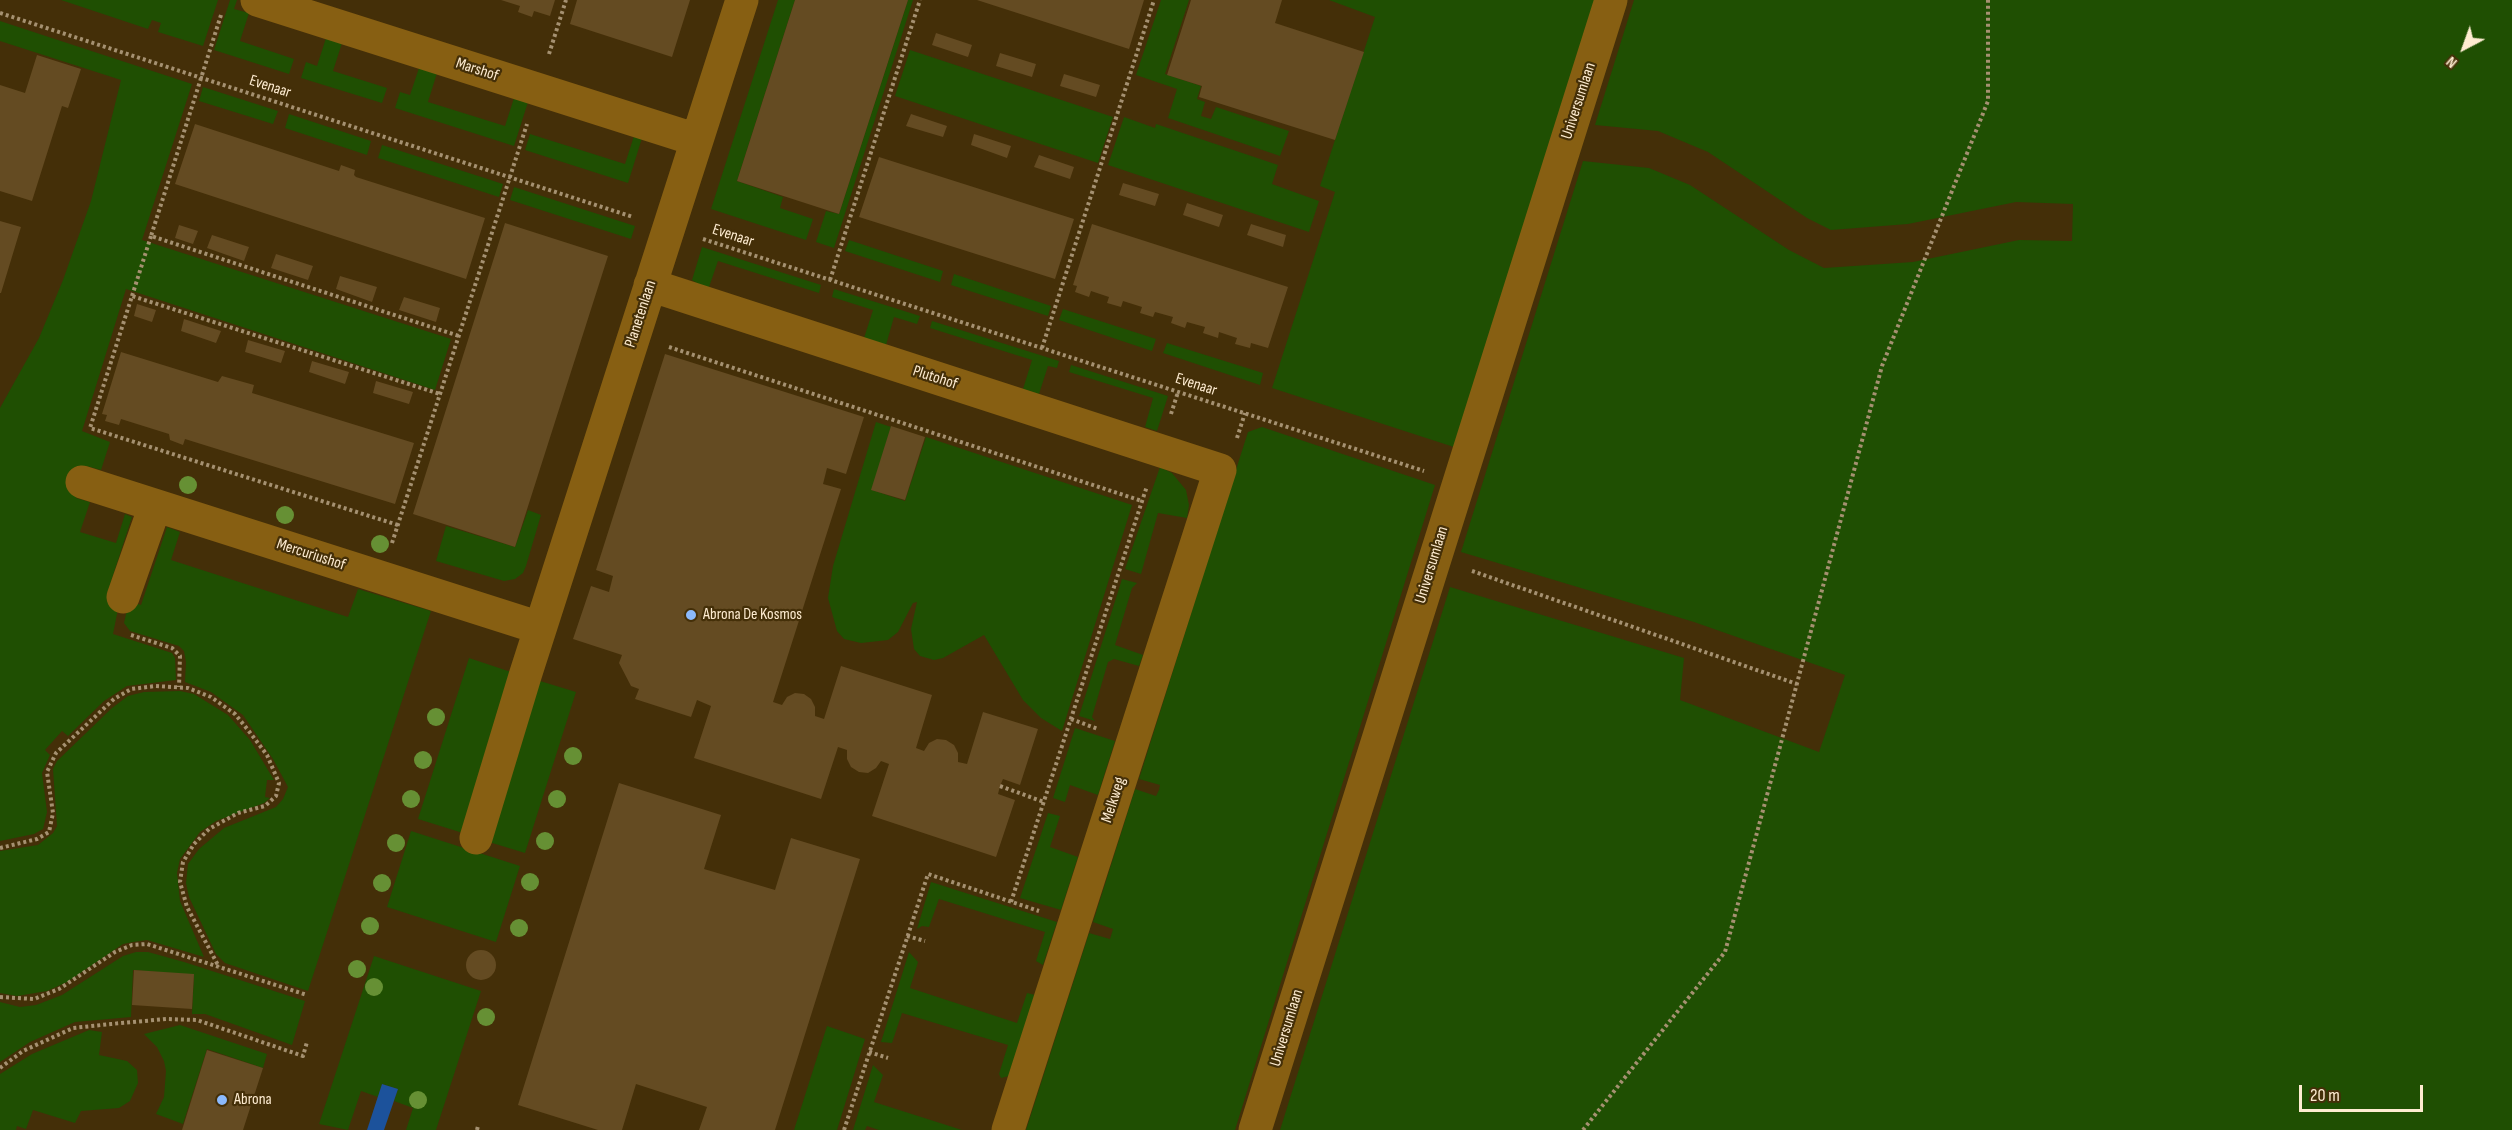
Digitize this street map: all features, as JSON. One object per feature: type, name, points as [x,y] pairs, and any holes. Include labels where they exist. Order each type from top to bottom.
[{"type":"street","name":"Marshof","points":[[257,0],[697,140]]},
{"type":"street","name":"Planetenlaan","points":[[476,838],[540,628],[742,0]]},
{"type":"street","name":"Universumlaan","points":[[1255,1130],[1611,0]]},
{"type":"street","name":"Plutohof","points":[[651,285],[1220,470]]},
{"type":"street","name":"Melkweg","points":[[1008,1130],[1220,470]]},
{"type":"street","name":"Mercuriushof","points":[[82,482],[381,578],[449,607],[540,628]]},
{"type":"street","points":[[123,597],[155,506]]},
{"type":"path","points":[[381,578],[566,0]]},
{"type":"path","points":[[830,280],[920,0]]},
{"type":"path","points":[[1042,348],[1154,0]]},
{"type":"path","points":[[1583,1130],[1725,952],[1882,366],[1988,101],[1988,0]]},
{"type":"path","points":[[222,11],[90,428],[398,525]]},
{"type":"path","name":"Evenaar","points":[[0,13],[1458,482]]},
{"type":"path","points":[[151,236],[459,336]]},
{"type":"path","points":[[132,296],[440,394]]},
{"type":"path","points":[[634,336],[1142,501]]},
{"type":"path","points":[[1011,902],[1178,392]]},
{"type":"path","points":[[1467,569],[1797,684]]},
{"type":"path","points":[[123,597],[120,631],[172,648],[180,656],[179,687]]},
{"type":"path","points":[[0,848],[37,839],[49,832],[54,813],[47,772],[56,753],[114,699],[131,689],[179,687],[212,697],[235,714],[267,755],[279,783],[276,796],[265,806],[238,813],[209,829],[194,844],[183,862],[180,882],[188,907],[219,967]]},
{"type":"path","points":[[1000,786],[1044,802]]},
{"type":"path","points":[[844,1130],[927,874],[1075,922]]},
{"type":"path","points":[[907,936],[925,941]]},
{"type":"path","points":[[0,997],[34,999],[59,989],[115,952],[132,945],[147,944],[307,994]]},
{"type":"path","points":[[0,1068],[22,1051],[74,1028],[111,1024],[197,1020],[303,1056],[307,1042]]},
{"type":"path","points":[[869,1052],[888,1058]]},
{"type":"green space","points":[[61,0],[218,0],[203,46],[158,32],[161,23],[152,20],[148,29]]},
{"type":"green space","points":[[230,0],[237,0],[234,9],[249,13],[240,41],[294,59],[289,74],[214,50]]},
{"type":"green space","points":[[778,0],[795,0],[737,181],[783,197],[780,208],[813,219],[806,240],[711,209]]},
{"type":"green space","points":[[908,0],[913,0],[834,248],[816,242],[826,211],[839,214]]},
{"type":"green space","points":[[1161,0],[1189,0],[1165,74],[1201,86],[1197,99],[1205,102],[1201,116],[1211,119],[1216,107],[1289,131],[1280,156],[1168,118],[1177,89],[1136,75]]},
{"type":"green space","points":[[1329,0],[1604,0],[1460,449],[1272,388],[1335,192],[1320,186],[1375,17]]},
{"type":"green space","points":[[1634,0],[2512,0],[2512,1130],[1280,1130],[1450,587],[1684,658],[1680,700],[1819,752],[1845,675],[1694,622],[1461,552],[1583,161],[1649,168],[1690,185],[1789,250],[1824,268],[1913,262],[2019,240],[2072,241],[2073,204],[2016,202],[1908,224],[1831,230],[1807,218],[1708,152],[1658,131],[1595,125]]},
{"type":"green space","points":[[0,21],[192,84],[142,240],[451,339],[435,390],[126,289],[82,431],[110,442],[101,470],[86,466],[76,498],[90,502],[80,532],[116,543],[125,514],[132,517],[107,594],[120,599],[113,634],[172,653],[175,658],[176,680],[127,686],[104,701],[68,736],[62,731],[45,750],[50,755],[42,773],[47,812],[43,829],[34,834],[0,841],[0,408],[39,338],[63,280],[91,201],[121,80],[0,41]]},
{"type":"green space","points":[[326,38],[342,43],[333,71],[387,88],[382,103],[301,78],[306,62],[317,66]]},
{"type":"green space","points":[[910,50],[1113,117],[1098,163],[895,96]]},
{"type":"green space","points":[[419,68],[437,73],[428,102],[505,126],[514,98],[528,102],[514,146],[395,108],[400,92],[410,95]]},
{"type":"green space","points":[[203,87],[278,111],[273,124],[199,101]]},
{"type":"green space","points":[[289,114],[371,141],[367,155],[285,128]]},
{"type":"green space","points":[[1124,117],[1155,128],[1156,124],[1278,165],[1272,184],[1319,201],[1309,232],[1108,165]]},
{"type":"green space","points":[[530,134],[625,164],[634,136],[642,138],[628,183],[525,150]]},
{"type":"green space","points":[[382,145],[503,184],[499,197],[378,158]]},
{"type":"green space","points":[[514,187],[635,226],[631,239],[510,200]]},
{"type":"green space","points":[[849,240],[943,271],[940,282],[845,251]]},
{"type":"green space","points":[[702,247],[821,285],[819,293],[718,261],[708,290],[692,280]]},
{"type":"green space","points":[[954,274],[1051,306],[1048,316],[951,285]]},
{"type":"green space","points":[[834,289],[920,316],[917,324],[894,317],[886,345],[864,338],[873,310],[832,297]]},
{"type":"green space","points":[[1063,309],[1156,339],[1152,351],[1059,320]]},
{"type":"green space","points":[[932,321],[1059,361],[1057,368],[1048,366],[1039,394],[1023,389],[1032,360],[930,328]]},
{"type":"green space","points":[[1167,343],[1263,373],[1260,385],[1163,353]]},
{"type":"green space","points":[[1071,365],[1168,396],[1157,431],[1145,427],[1153,398],[1069,372]]},
{"type":"green space","points":[[876,422],[891,427],[872,490],[905,501],[926,437],[1132,505],[1062,731],[1041,718],[1023,700],[984,635],[943,658],[934,660],[920,656],[914,649],[911,629],[917,602],[913,603],[898,632],[888,640],[861,643],[844,639],[837,631],[828,598],[833,566]]},
{"type":"green space","points":[[1262,427],[1435,485],[1235,1130],[1026,1130],[1089,933],[1110,939],[1113,929],[1093,922],[1135,789],[1156,796],[1159,790],[1160,785],[1139,779],[1248,432]]},
{"type":"green space","points":[[1160,467],[1172,473],[1186,490],[1189,505],[1187,518],[1158,513],[1141,574],[1125,569]]},
{"type":"green space","points":[[528,510],[541,515],[526,566],[523,573],[515,579],[504,581],[436,561],[446,526],[515,547]]},
{"type":"green space","points":[[167,527],[180,532],[171,560],[348,617],[358,589],[431,611],[308,991],[225,963],[216,954],[189,897],[186,883],[188,864],[199,849],[224,828],[276,807],[283,799],[288,787],[273,759],[243,715],[211,692],[185,682],[186,662],[184,651],[179,646],[130,631],[124,623],[129,601],[141,605]]},
{"type":"green space","points":[[1122,579],[1137,583],[1132,588],[1115,645],[1143,655],[1139,666],[1114,659],[1108,662],[1092,717],[1095,721],[1079,716]]},
{"type":"green space","points":[[469,658],[517,674],[466,834],[418,819]]},
{"type":"green space","points":[[540,681],[576,692],[525,853],[489,842]]},
{"type":"green space","points":[[180,691],[194,694],[228,715],[250,740],[274,780],[267,780],[265,797],[270,798],[264,803],[216,821],[200,832],[180,859],[177,873],[180,901],[204,957],[147,940],[133,942],[123,944],[67,982],[47,991],[17,996],[0,993],[0,851],[38,845],[53,833],[57,826],[53,769],[57,761],[112,708],[128,696],[144,692]]},
{"type":"green space","points":[[1075,728],[1115,741],[1098,795],[1070,785],[1065,802],[1053,798]]},
{"type":"green space","points":[[1048,813],[1060,816],[1050,847],[1078,857],[1061,910],[1020,898]]},
{"type":"green space","points":[[411,831],[520,866],[496,942],[387,907]]},
{"type":"green space","points":[[931,882],[1057,922],[1043,965],[1036,961],[1045,932],[939,899],[929,927],[922,926],[917,929]]},
{"type":"green space","points":[[136,952],[148,952],[184,962],[305,1001],[292,1045],[205,1014],[192,1014],[194,975],[133,970],[131,1017],[75,1022],[30,1042],[0,1062],[0,1002],[20,1007],[36,1005],[62,995],[123,956]]},
{"type":"green space","points":[[909,952],[918,962],[910,988],[1017,1023],[1027,993],[1035,995],[1009,1076],[1001,1078],[999,1074],[1008,1045],[902,1013],[892,1043],[881,1042]]},
{"type":"green space","points":[[374,956],[481,991],[436,1130],[406,1130],[413,1108],[394,1101],[398,1089],[382,1084],[378,1097],[361,1091],[348,1130],[319,1124]]},
{"type":"green space","points":[[180,1025],[267,1054],[263,1068],[207,1049],[183,1124],[156,1114],[164,1097],[166,1071],[157,1047],[144,1034]]},
{"type":"green space","points":[[827,1026],[865,1039],[837,1130],[794,1130]]},
{"type":"green space","points":[[89,1030],[102,1032],[99,1055],[127,1061],[137,1070],[138,1083],[130,1101],[119,1108],[81,1111],[75,1123],[33,1110],[26,1129],[17,1126],[16,1130],[0,1130],[0,1074],[32,1054]]},
{"type":"green space","points":[[873,1065],[883,1075],[874,1102],[962,1130],[879,1130],[867,1126],[865,1130],[853,1130]]},
{"type":"water","points":[[382,1084],[398,1089],[384,1130],[367,1130]]},
{"type":"building","points":[[501,0],[555,0],[550,16],[534,11],[532,17],[518,12],[520,6]]},
{"type":"building","points":[[577,0],[690,0],[672,57],[570,24]]},
{"type":"building","points":[[795,0],[908,0],[839,214],[737,181]]},
{"type":"building","points":[[977,0],[1144,0],[1129,49]]},
{"type":"building","points":[[1191,0],[1282,0],[1275,23],[1364,52],[1335,140],[1199,97],[1202,86],[1167,75]]},
{"type":"building","points":[[936,33],[972,45],[968,57],[932,45]]},
{"type":"building","points":[[1000,53],[1036,64],[1032,77],[996,66]]},
{"type":"building","points":[[37,55],[81,69],[68,108],[62,106],[32,201],[0,191],[0,85],[25,93]]},
{"type":"building","points":[[1064,74],[1100,85],[1096,97],[1060,86]]},
{"type":"building","points":[[911,114],[947,126],[943,137],[906,126]]},
{"type":"building","points":[[195,124],[339,171],[341,165],[355,170],[356,177],[485,218],[466,279],[175,184]]},
{"type":"building","points":[[974,134],[1011,146],[1007,158],[971,145]]},
{"type":"building","points":[[1039,155],[1074,167],[1070,179],[1034,167]]},
{"type":"building","points":[[879,157],[1074,219],[1055,279],[859,217]]},
{"type":"building","points":[[1123,183],[1159,194],[1155,206],[1119,195]]},
{"type":"building","points":[[1187,203],[1223,215],[1219,227],[1183,215]]},
{"type":"building","points":[[0,221],[21,227],[1,293],[0,293]]},
{"type":"building","points":[[505,223],[608,256],[515,547],[413,514]]},
{"type":"building","points":[[1092,224],[1288,287],[1268,348],[1251,343],[1250,348],[1235,344],[1237,338],[1219,332],[1218,338],[1203,333],[1205,327],[1187,322],[1185,328],[1171,323],[1173,317],[1155,312],[1153,317],[1140,313],[1142,307],[1123,301],[1121,307],[1107,303],[1109,297],[1091,291],[1089,297],[1075,292],[1077,286],[1073,285]]},
{"type":"building","points":[[1251,224],[1286,235],[1283,247],[1247,235]]},
{"type":"building","points":[[179,225],[198,231],[193,244],[175,238]]},
{"type":"building","points":[[212,235],[249,247],[244,261],[207,248]]},
{"type":"building","points":[[276,254],[313,266],[308,280],[271,268]]},
{"type":"building","points":[[340,276],[377,287],[372,302],[336,289]]},
{"type":"building","points":[[404,297],[440,308],[436,322],[399,310]]},
{"type":"building","points":[[137,304],[156,310],[152,322],[134,316]]},
{"type":"building","points":[[184,319],[221,331],[216,343],[181,331]]},
{"type":"building","points":[[248,340],[285,351],[281,363],[245,352]]},
{"type":"building","points":[[121,352],[218,382],[222,376],[254,385],[252,393],[414,443],[395,504],[185,439],[183,445],[170,440],[169,434],[121,419],[119,425],[105,421],[107,415],[102,414]]},
{"type":"building","name":"Abrona De Kosmos","points":[[665,354],[864,417],[846,474],[827,468],[823,484],[841,489],[773,702],[782,705],[787,697],[795,693],[804,694],[811,699],[815,707],[815,716],[824,719],[841,666],[932,695],[916,748],[924,751],[929,743],[937,739],[946,740],[954,745],[958,753],[958,762],[967,764],[983,712],[1038,729],[1020,785],[1003,779],[1000,786],[998,794],[1015,800],[996,857],[872,816],[889,764],[881,761],[868,773],[859,772],[851,767],[847,759],[847,750],[838,747],[821,799],[694,758],[711,706],[697,700],[691,717],[635,699],[639,689],[631,686],[619,663],[622,655],[573,639],[591,586],[609,592],[613,576],[596,570]]},
{"type":"building","points":[[312,361],[349,372],[345,384],[309,372]]},
{"type":"building","points":[[376,381],[413,392],[409,404],[373,393]]},
{"type":"building","points":[[891,426],[925,437],[905,500],[871,490]]},
{"type":"building","points":[[619,783],[721,815],[704,869],[775,890],[791,838],[860,859],[775,1130],[699,1130],[707,1107],[636,1084],[622,1130],[598,1130],[518,1105]]},
{"type":"building","points":[[481,950],[492,954],[496,965],[492,976],[481,980],[470,976],[466,965],[470,954]]},
{"type":"building","points":[[134,970],[194,974],[192,1009],[132,1005]]},
{"type":"building","name":"Abrona","points":[[207,1050],[263,1068],[243,1130],[182,1130]]},
{"type":"place","name":"Abrona De Kosmos","points":[[691,615]]},
{"type":"place","name":"Abrona","points":[[222,1100]]}]
